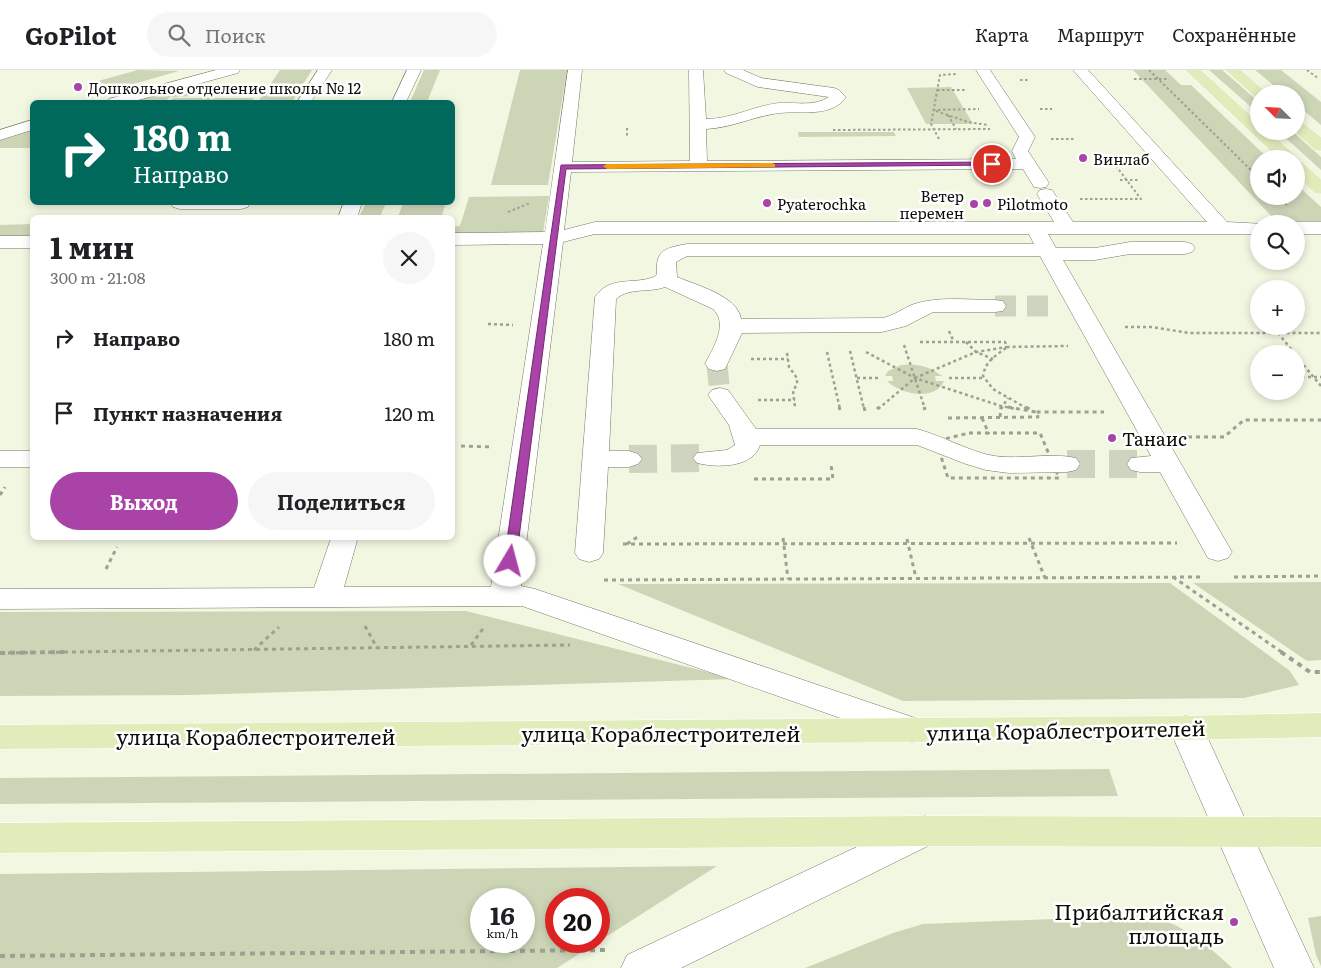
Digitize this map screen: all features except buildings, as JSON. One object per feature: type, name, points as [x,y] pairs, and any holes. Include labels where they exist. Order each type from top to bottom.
[{"type":"main road","points":[[1192,70],[1278,150]]},
{"type":"main road","points":[[1232,70],[1250,85]]},
{"type":"main road","points":[[1305,133],[1321,146]]},
{"type":"main road","points":[[1305,174],[1321,189]]},
{"type":"main road","name":"улица Кораблестроителей","points":[[0,737],[1186,728],[1321,724]]},
{"type":"main road","points":[[0,838],[925,831],[1321,832]]},
{"type":"street","points":[[305,100],[325,70]]},
{"type":"street","points":[[400,100],[414,70]]},
{"type":"street","points":[[505,596],[554,238],[574,70]]},
{"type":"street","points":[[696,70],[699,166]]},
{"type":"street","points":[[698,124],[734,121],[777,108],[818,106],[833,103],[838,97],[834,93],[758,82],[731,70]]},
{"type":"street","points":[[983,70],[1026,137],[1020,151],[1067,228]]},
{"type":"street","points":[[1080,70],[1222,228]]},
{"type":"street","points":[[123,100],[195,81],[235,75]]},
{"type":"street","points":[[0,134],[30,126]]},
{"type":"street","points":[[563,167],[1028,164]]},
{"type":"street","points":[[455,239],[554,238],[595,228],[1250,228]]},
{"type":"street","points":[[643,228],[678,252]]},
{"type":"street","points":[[1034,228],[1048,252],[1068,306],[1090,327],[1215,547]]},
{"type":"street","points":[[1305,228],[1321,228]]},
{"type":"street","points":[[0,242],[30,242]]},
{"type":"street","points":[[665,279],[667,276],[666,260],[678,252],[687,250],[1048,252],[1095,254],[1130,248],[1184,248]]},
{"type":"street","points":[[589,549],[606,297],[610,291],[620,287],[649,285],[665,279],[721,304],[729,312],[729,342],[717,364]]},
{"type":"street","points":[[730,326],[882,325],[898,321],[920,309],[933,306],[995,306]]},
{"type":"street","points":[[711,458],[727,458],[744,452],[748,446],[747,438],[741,425],[720,395]]},
{"type":"street","points":[[747,438],[917,437],[936,441],[975,459],[1000,465],[1067,464]]},
{"type":"street","points":[[596,459],[628,458]]},
{"type":"street","points":[[0,459],[30,459]]},
{"type":"street","points":[[1140,464],[1168,464]]},
{"type":"street","points":[[326,598],[343,541]]},
{"type":"street","points":[[0,599],[524,596],[912,730]]},
{"type":"street","points":[[1186,728],[1294,968]]},
{"type":"street","points":[[627,959],[925,831]]},
{"type":"path","points":[[1149,70],[1250,169]]},
{"type":"path","points":[[1308,70],[1320,79]]},
{"type":"path","points":[[934,129],[931,124],[940,75],[957,74]]},
{"type":"path","points":[[1134,79],[1172,78]]},
{"type":"path","points":[[937,90],[967,90]]},
{"type":"path","points":[[933,110],[979,109]]},
{"type":"path","points":[[933,110],[968,122],[988,125]]},
{"type":"path","points":[[948,115],[956,129]]},
{"type":"path","points":[[626,138],[627,128]]},
{"type":"path","points":[[827,130],[990,129]]},
{"type":"path","points":[[1082,199],[1142,199],[1110,158],[1127,158]]},
{"type":"path","points":[[1120,180],[1140,180]]},
{"type":"path","points":[[711,458],[717,479],[833,479],[836,437],[821,326]]},
{"type":"path","points":[[1090,327],[1152,327],[1189,333],[1250,333]]},
{"type":"path","points":[[949,330],[954,342]]},
{"type":"path","points":[[1305,333],[1321,333]]},
{"type":"path","points":[[1280,335],[1288,345]]},
{"type":"path","points":[[927,418],[903,342],[1005,342],[1007,347]]},
{"type":"path","points":[[966,342],[976,352],[993,359]]},
{"type":"path","points":[[874,411],[915,378],[976,352],[1007,347],[1063,346]]},
{"type":"path","points":[[849,347],[866,415]]},
{"type":"path","points":[[946,418],[1038,417],[1036,412],[992,389],[983,378],[983,371],[1007,347]]},
{"type":"path","points":[[865,352],[915,378],[1000,406],[1036,412],[1138,412]]},
{"type":"path","points":[[787,353],[789,367],[796,373],[798,379],[798,385],[793,391],[796,407]]},
{"type":"path","points":[[1305,367],[1321,386]]},
{"type":"path","points":[[1305,377],[1321,377]]},
{"type":"path","points":[[857,378],[881,378]]},
{"type":"path","points":[[949,378],[983,378]]},
{"type":"path","points":[[1000,418],[1000,406],[1008,398]]},
{"type":"path","points":[[982,418],[988,433]]},
{"type":"path","points":[[1153,438],[1224,437],[1244,420],[1321,420]]},
{"type":"path","points":[[626,544],[639,536]]},
{"type":"path","points":[[783,538],[788,579]]},
{"type":"path","points":[[1029,538],[1045,578]]},
{"type":"path","points":[[907,539],[916,578]]},
{"type":"path","points":[[589,549],[626,544],[1031,543],[1215,547]]},
{"type":"path","points":[[102,575],[117,547]]},
{"type":"path","points":[[1232,577],[1321,576]]},
{"type":"path","points":[[1173,577],[1310,672],[1321,672]]},
{"type":"path","points":[[596,580],[1212,577]]},
{"type":"path","points":[[0,653],[577,645]]},
{"type":"path","points":[[0,956],[627,959]]},
{"type":"green space","points":[[138,70],[179,71],[116,89],[98,81]]},
{"type":"green space","points":[[280,70],[312,70],[293,100],[259,100]]},
{"type":"green space","points":[[424,70],[440,70],[428,100],[411,100]]},
{"type":"green space","points":[[520,70],[567,70],[548,185],[491,185]]},
{"type":"green space","points":[[1133,70],[1165,70],[1181,85],[1191,85],[1260,150],[1250,150],[1250,194]]},
{"type":"green space","points":[[1209,70],[1222,70],[1250,94],[1250,106]]},
{"type":"green space","points":[[1255,70],[1281,70],[1300,85],[1273,85]]},
{"type":"green space","points":[[951,87],[973,124],[926,124],[907,88]]},
{"type":"green space","points":[[1305,89],[1321,102],[1321,125],[1305,112]]},
{"type":"green space","points":[[165,91],[197,92],[193,96],[170,97],[166,100],[134,100]]},
{"type":"green space","points":[[173,98],[254,98],[252,100],[170,100]]},
{"type":"green space","points":[[30,131],[30,148],[0,148],[0,140]]},
{"type":"green space","points":[[798,132],[894,132],[896,136],[799,137]]},
{"type":"green space","points":[[1288,140],[1302,140],[1321,157],[1321,170],[1305,155],[1305,150],[1299,150]]},
{"type":"green space","points":[[1305,192],[1321,207],[1321,221],[1305,221],[1305,215],[1270,215],[1261,205],[1305,205]]},
{"type":"green space","points":[[549,196],[543,233],[455,234],[455,227],[460,226],[469,197]]},
{"type":"green space","points":[[365,205],[385,205],[381,215],[360,215]]},
{"type":"green space","points":[[402,205],[445,205],[442,215],[399,215]]},
{"type":"green space","points":[[30,224],[30,236],[0,236],[0,225]]},
{"type":"green space","points":[[912,364],[928,368],[942,376],[935,376],[936,381],[944,381],[933,392],[917,394],[908,392],[893,386],[887,381],[893,381],[892,376],[885,376],[888,371],[901,365]]},
{"type":"green space","points":[[1321,582],[1321,660],[1307,661],[1193,583]]},
{"type":"green space","points":[[1170,583],[1290,671],[1299,685],[1244,698],[903,701],[618,584]]},
{"type":"green space","points":[[466,611],[735,679],[190,695],[0,696],[0,612]]},
{"type":"green space","points":[[1109,769],[1118,796],[0,804],[0,778]]},
{"type":"green space","points":[[717,866],[610,934],[610,888],[545,888],[545,953],[581,953],[557,968],[0,968],[0,874]]},
{"type":"green space","points":[[1130,916],[1158,919],[1177,926],[1208,947],[1232,968],[805,968],[893,933],[923,924]]},
{"type":"green space","points":[[1321,916],[1321,966],[1316,955],[1308,918]]},
{"type":"tunnel","points":[[995,306],[1056,306]]},
{"type":"tunnel","points":[[717,364],[720,395]]},
{"type":"tunnel","points":[[629,459],[706,458]]},
{"type":"tunnel","points":[[1067,464],[1140,464]]},
{"type":"slow traffic","points":[[607,166],[772,165]]},
{"type":"place","name":"Дошкольное отделение школы № 12","points":[[78,87]]},
{"type":"place","name":"Винлаб","points":[[1083,158]]},
{"type":"place","name":"Pyaterochka","points":[[767,203]]},
{"type":"place","name":"Pilotmoto","points":[[987,203]]},
{"type":"place","name":"Ветер перемен","points":[[974,204]]},
{"type":"place","name":"Танаис","points":[[1112,438]]},
{"type":"place","name":"Прибалтийская площадь","points":[[1234,922]]},
{"type":"route","points":[[510,561],[563,167],[992,164]]}]
